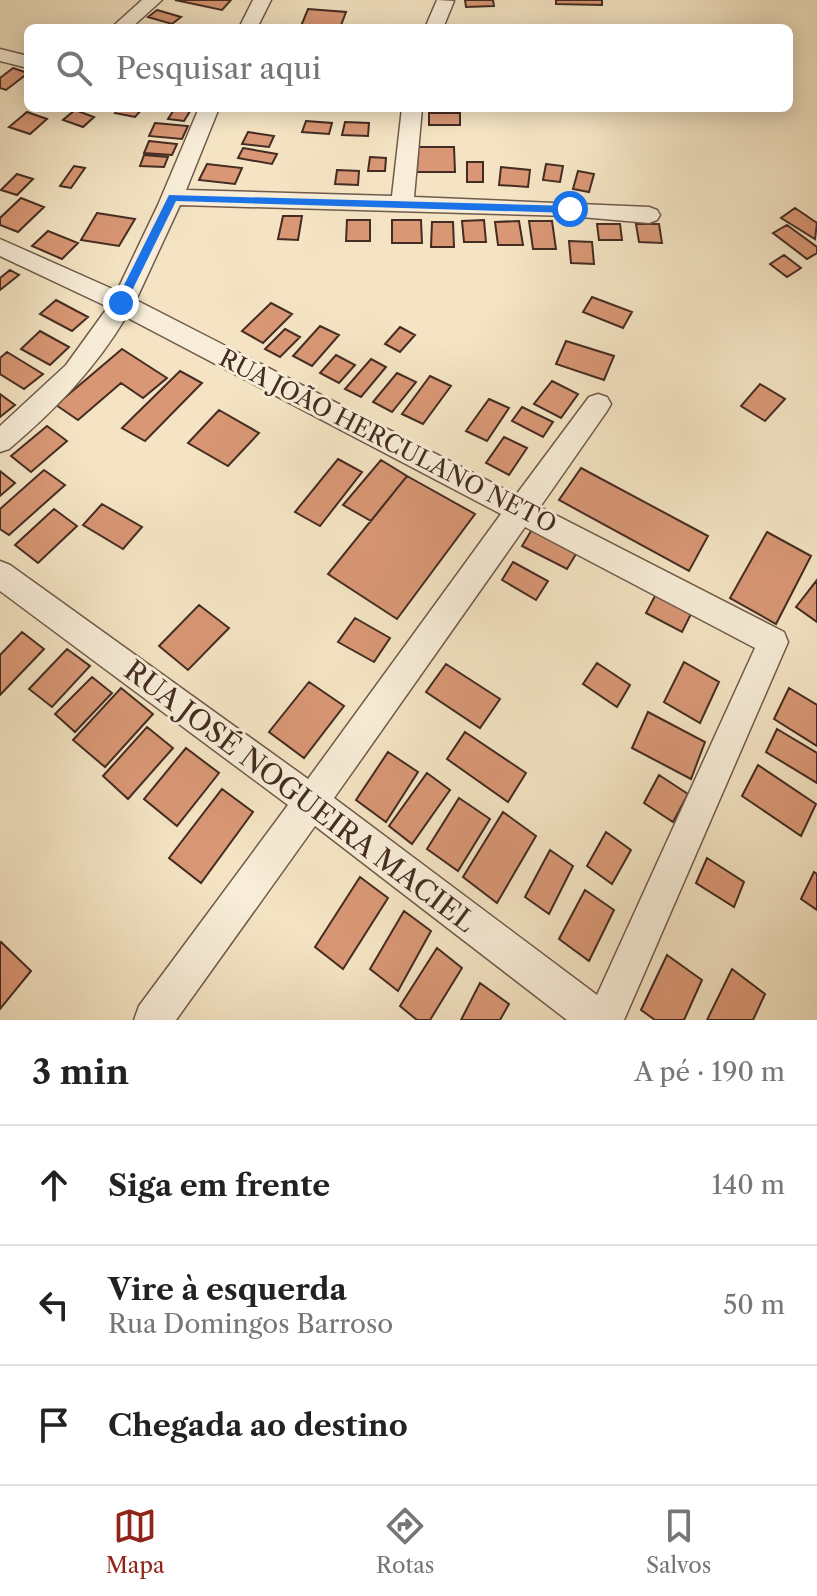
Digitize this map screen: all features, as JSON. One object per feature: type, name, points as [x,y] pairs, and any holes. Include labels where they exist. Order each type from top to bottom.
[{"type":"street","points":[[125,24],[153,0]]},
{"type":"street","points":[[250,24],[262,0]]},
{"type":"street","points":[[436,24],[445,1]]},
{"type":"street","points":[[0,55],[24,61]]},
{"type":"street","points":[[0,441],[27,419],[84,361],[121,303],[172,197],[207,112]]},
{"type":"street","points":[[402,206],[412,112]]},
{"type":"street","points":[[172,197],[570,209],[649,215]]},
{"type":"street","name":"RUA JOÃO HERCULANO NETO","points":[[0,247],[121,303],[773,642],[605,1020]]},
{"type":"street","points":[[153,1020],[313,803],[520,508],[579,435],[598,404]]},
{"type":"street","name":"RUA JOSÉ NOGUEIRA MACIEL","points":[[0,574],[313,803],[598,1020]]},
{"type":"building","points":[[175,0],[231,0],[222,10]]},
{"type":"building","points":[[465,0],[493,0],[494,6],[466,7]]},
{"type":"building","points":[[556,0],[602,0],[602,5],[556,4]]},
{"type":"building","points":[[308,9],[346,12],[342,24],[302,24]]},
{"type":"building","points":[[157,10],[181,17],[172,24],[148,17]]},
{"type":"building","points":[[13,68],[24,72],[24,76],[6,90],[0,88],[0,78]]},
{"type":"building","points":[[27,112],[47,119],[30,134],[9,127]]},
{"type":"building","points":[[73,112],[94,117],[83,127],[63,120]]},
{"type":"building","points":[[116,112],[139,112],[135,117]]},
{"type":"building","points":[[172,112],[190,112],[184,121],[168,119]]},
{"type":"building","points":[[429,113],[460,113],[460,125],[429,125]]},
{"type":"building","points":[[306,121],[332,123],[329,134],[302,132]]},
{"type":"building","points":[[345,122],[369,123],[368,136],[342,135]]},
{"type":"building","points":[[155,123],[188,126],[182,139],[149,136]]},
{"type":"building","points":[[248,132],[274,136],[269,147],[242,144]]},
{"type":"building","points":[[149,141],[177,144],[172,155],[144,153]]},
{"type":"building","points":[[418,147],[454,147],[455,172],[417,172]]},
{"type":"building","points":[[243,148],[277,154],[272,164],[238,158]]},
{"type":"building","points":[[144,155],[168,157],[164,167],[140,166]]},
{"type":"building","points":[[370,157],[386,158],[385,171],[368,171]]},
{"type":"building","points":[[467,162],[483,162],[483,182],[467,182]]},
{"type":"building","points":[[207,164],[242,168],[235,184],[199,180]]},
{"type":"building","points":[[546,164],[563,166],[560,182],[543,180]]},
{"type":"building","points":[[74,166],[85,168],[71,188],[60,186]]},
{"type":"building","points":[[501,167],[530,170],[528,187],[499,185]]},
{"type":"building","points":[[337,170],[359,171],[358,185],[335,184]]},
{"type":"building","points":[[578,171],[594,174],[589,192],[573,189]]},
{"type":"building","points":[[17,174],[33,179],[17,195],[1,190]]},
{"type":"building","points":[[21,198],[44,207],[18,232],[0,225],[0,218]]},
{"type":"building","points":[[795,208],[817,223],[815,239],[781,218]]},
{"type":"building","points":[[97,213],[135,219],[119,246],[81,240]]},
{"type":"building","points":[[283,216],[302,216],[298,240],[278,239]]},
{"type":"building","points":[[347,220],[370,220],[370,241],[346,241]]},
{"type":"building","points":[[392,220],[421,220],[422,243],[392,243]]},
{"type":"building","points":[[484,220],[486,242],[464,242],[462,221]]},
{"type":"building","points":[[519,221],[523,245],[498,245],[495,222]]},
{"type":"building","points":[[529,221],[552,221],[556,249],[533,249]]},
{"type":"building","points":[[432,222],[453,222],[454,247],[431,247]]},
{"type":"building","points":[[597,224],[620,224],[622,240],[599,240]]},
{"type":"building","points":[[636,224],[659,224],[662,243],[639,242]]},
{"type":"building","points":[[787,225],[817,247],[817,253],[807,259],[773,233]]},
{"type":"building","points":[[48,231],[78,243],[62,259],[32,246]]},
{"type":"building","points":[[569,241],[592,242],[594,264],[571,263]]},
{"type":"building","points":[[784,255],[801,268],[787,277],[770,264]]},
{"type":"building","points":[[10,270],[19,275],[0,290],[0,278]]},
{"type":"building","points":[[592,297],[632,312],[623,328],[583,312]]},
{"type":"building","points":[[56,300],[88,317],[72,331],[40,314]]},
{"type":"building","points":[[271,303],[292,314],[263,343],[242,331]]},
{"type":"building","points":[[320,326],[339,335],[312,366],[293,356]]},
{"type":"building","points":[[400,327],[415,335],[400,352],[385,344]]},
{"type":"building","points":[[285,329],[300,337],[280,357],[265,349]]},
{"type":"building","points":[[40,331],[69,347],[50,365],[21,349]]},
{"type":"building","points":[[566,341],[614,356],[604,380],[556,364]]},
{"type":"building","points":[[122,349],[167,378],[143,398],[121,383],[78,420],[56,405]]},
{"type":"building","points":[[7,352],[43,374],[24,389],[0,374],[0,358]]},
{"type":"building","points":[[336,355],[355,365],[339,383],[320,373]]},
{"type":"building","points":[[371,359],[386,367],[361,397],[345,389]]},
{"type":"building","points":[[180,371],[202,383],[145,441],[122,428]]},
{"type":"building","points":[[397,373],[416,382],[392,412],[373,402]]},
{"type":"building","points":[[430,376],[451,386],[423,424],[402,414]]},
{"type":"building","points":[[552,381],[578,394],[561,418],[534,404]]},
{"type":"building","points":[[760,384],[785,399],[765,421],[741,406]]},
{"type":"building","points":[[0,394],[15,405],[0,417]]},
{"type":"building","points":[[489,399],[509,408],[487,441],[466,431]]},
{"type":"building","points":[[522,407],[553,422],[543,437],[512,421]]},
{"type":"building","points":[[219,410],[259,433],[228,466],[188,443]]},
{"type":"building","points":[[47,426],[67,441],[31,472],[11,456]]},
{"type":"building","points":[[504,437],[527,448],[509,475],[486,463]]},
{"type":"building","points":[[338,459],[362,472],[320,526],[295,512]]},
{"type":"building","points":[[381,460],[407,476],[371,521],[343,505]]},
{"type":"building","points":[[581,468],[708,536],[689,571],[559,500]]},
{"type":"building","points":[[44,470],[65,485],[9,535],[0,529],[0,509]]},
{"type":"building","points":[[0,471],[15,483],[0,496]]},
{"type":"building","points":[[407,476],[475,514],[397,619],[328,574]]},
{"type":"building","points":[[102,504],[142,527],[123,549],[83,525]]},
{"type":"building","points":[[54,509],[77,526],[38,563],[15,545]]},
{"type":"building","points":[[534,526],[579,549],[567,569],[522,546]]},
{"type":"building","points":[[767,532],[811,556],[776,624],[730,598]]},
{"type":"building","points":[[513,562],[548,581],[536,600],[502,580]]},
{"type":"building","points":[[817,580],[817,622],[796,607]]},
{"type":"building","points":[[656,594],[692,612],[682,632],[646,613]]},
{"type":"building","points":[[199,605],[229,628],[188,670],[159,646]]},
{"type":"building","points":[[355,618],[390,638],[374,662],[338,642]]},
{"type":"building","points":[[22,632],[44,649],[0,695],[0,655]]},
{"type":"building","points":[[67,649],[90,666],[52,707],[29,689]]},
{"type":"building","points":[[684,662],[719,682],[700,723],[664,702]]},
{"type":"building","points":[[597,663],[630,685],[617,707],[583,684]]},
{"type":"building","points":[[446,664],[500,699],[480,728],[426,692]]},
{"type":"building","points":[[92,677],[112,693],[75,732],[55,714]]},
{"type":"building","points":[[309,682],[344,706],[304,758],[269,732]]},
{"type":"building","points":[[121,688],[153,714],[105,767],[73,740]]},
{"type":"building","points":[[789,688],[817,705],[817,746],[774,719]]},
{"type":"building","points":[[648,712],[705,742],[691,779],[632,748]]},
{"type":"building","points":[[147,727],[173,748],[128,799],[103,776]]},
{"type":"building","points":[[777,729],[817,753],[817,783],[766,752]]},
{"type":"building","points":[[465,732],[526,773],[508,802],[447,759]]},
{"type":"building","points":[[186,748],[219,773],[177,826],[144,799]]},
{"type":"building","points":[[388,752],[418,772],[386,822],[356,800]]},
{"type":"building","points":[[758,765],[816,804],[801,836],[742,796]]},
{"type":"building","points":[[427,773],[450,790],[412,844],[389,826]]},
{"type":"building","points":[[659,775],[688,794],[673,822],[644,803]]},
{"type":"building","points":[[222,789],[253,812],[201,883],[169,858]]},
{"type":"building","points":[[459,798],[490,819],[458,871],[427,849]]},
{"type":"building","points":[[503,812],[536,836],[497,903],[463,877]]},
{"type":"building","points":[[606,832],[631,850],[612,884],[587,866]]},
{"type":"building","points":[[550,850],[573,866],[549,914],[525,897]]},
{"type":"building","points":[[707,858],[744,882],[734,907],[696,883]]},
{"type":"building","points":[[814,872],[817,874],[817,910],[801,899]]},
{"type":"building","points":[[360,877],[388,898],[343,969],[315,947]]},
{"type":"building","points":[[585,890],[614,910],[589,961],[559,939]]},
{"type":"building","points":[[404,911],[431,931],[398,991],[370,969]]},
{"type":"building","points":[[0,943],[31,971],[0,1009]]},
{"type":"building","points":[[437,948],[462,968],[430,1020],[417,1020],[400,1006]]},
{"type":"building","points":[[667,955],[702,980],[684,1020],[655,1020],[641,1010]]},
{"type":"building","points":[[732,969],[765,994],[753,1020],[707,1020]]},
{"type":"building","points":[[480,983],[509,1004],[500,1020],[461,1020]]},
{"type":"route","points":[[121,303],[172,197],[356,205],[570,209]]}]
